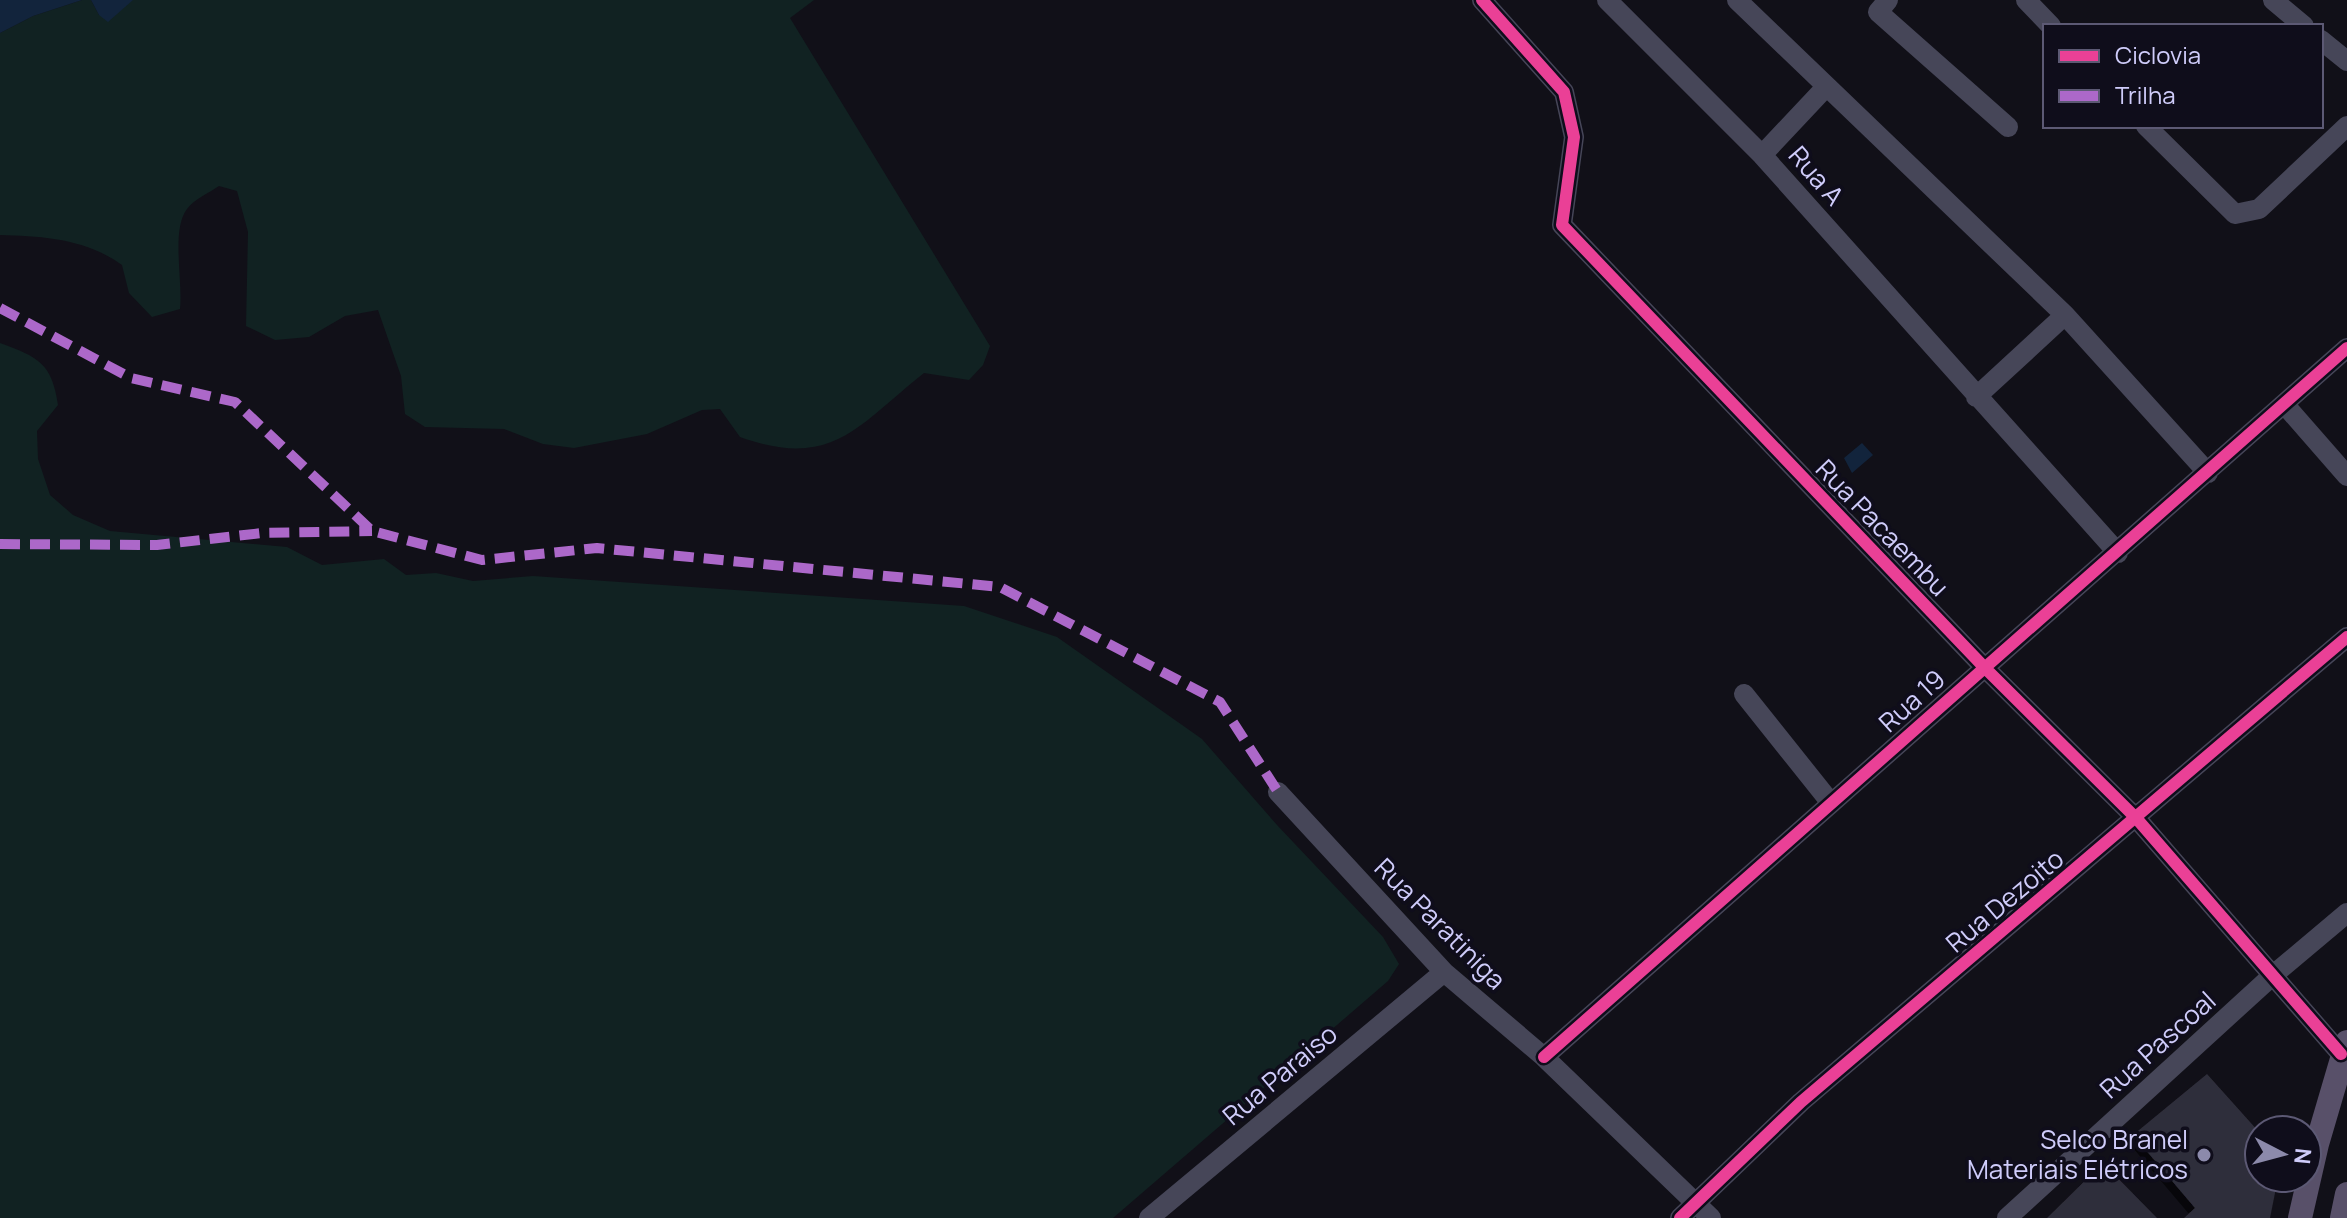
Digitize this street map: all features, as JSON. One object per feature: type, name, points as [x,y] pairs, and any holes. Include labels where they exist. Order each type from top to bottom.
[{"type":"main road","points":[[2300,1218],[2344,1048]]},
{"type":"street","name":"Rua Pacaembu","points":[[1482,0],[1564,92],[1574,137],[1562,225],[1984,667],[2137,819],[2272,976],[2344,1048]]},
{"type":"street","name":"Rua A","points":[[1607,0],[1762,155],[2118,553]]},
{"type":"street","points":[[1737,0],[1825,88],[2065,315],[2208,473]]},
{"type":"street","points":[[2026,0],[2049,24]]},
{"type":"street","points":[[2273,0],[2302,24]]},
{"type":"street","points":[[1883,6],[2008,127]]},
{"type":"street","points":[[2323,42],[2347,61]]},
{"type":"street","points":[[1762,155],[1825,88]]},
{"type":"street","points":[[2148,128],[2235,214],[2259,209],[2347,126]]},
{"type":"street","points":[[1976,397],[2065,315]]},
{"type":"street","name":"Rua 19","points":[[1544,1057],[2347,348]]},
{"type":"street","points":[[2285,405],[2347,476]]},
{"type":"street","name":"Rua Dezoito","points":[[1680,1218],[1801,1102],[2137,819],[2347,637]]},
{"type":"street","points":[[1744,694],[1831,803]]},
{"type":"street","name":"Rua Paratiniga","points":[[1278,792],[1444,972],[1544,1057],[1711,1218]]},
{"type":"street","name":"Rua Pascoal","points":[[2007,1218],[2272,976],[2347,913]]},
{"type":"street","name":"Rua Paraiso","points":[[1149,1218],[1444,972]]},
{"type":"shaded area","points":[[91,0],[99,15],[120,11],[127,1],[133,0],[814,0],[790,18],[990,346],[983,365],[969,380],[924,373],[842,437],[821,445],[799,448],[772,446],[740,437],[720,409],[702,410],[647,434],[574,448],[543,444],[504,429],[425,427],[405,414],[401,376],[378,310],[345,316],[309,337],[275,340],[246,326],[248,232],[237,191],[219,186],[194,202],[182,218],[179,242],[180,309],[152,317],[129,293],[122,265],[108,256],[64,241],[0,235],[0,33],[33,16]]},
{"type":"shaded area","points":[[0,343],[33,358],[52,380],[58,405],[37,431],[38,459],[50,495],[73,515],[110,531],[287,547],[322,565],[384,559],[406,575],[436,573],[473,581],[533,576],[964,606],[1057,637],[1202,739],[1277,825],[1383,937],[1399,964],[1388,981],[1113,1218],[0,1218]]},
{"type":"water","points":[[0,0],[82,0],[33,16],[0,33]]},
{"type":"water","points":[[91,0],[133,0],[108,22],[99,15]]},
{"type":"water","points":[[1862,443],[1873,455],[1852,473],[1844,458]]},
{"type":"building","name":"Selco Branel Materiais Elétricos","points":[[2207,1074],[2243,1114],[2243,1194],[2275,1194],[2270,1218],[2184,1218],[2195,1208],[2133,1135]]},
{"type":"building","name":"Selco Branel Materiais Elétricos","points":[[2103,1163],[2157,1218],[2047,1218]]},
{"type":"marked path","points":[[0,308],[131,378],[235,402],[372,531],[482,560],[597,548],[1000,587],[1220,702],[1278,792]]},
{"type":"marked path","points":[[0,544],[157,545],[262,533],[372,531]]},
{"type":"cycle path","points":[[1482,0],[1564,92],[1574,137],[1562,225],[1984,667],[2137,819],[2341,1054]]},
{"type":"cycle path","points":[[1544,1057],[2347,348]]},
{"type":"cycle path","points":[[1680,1218],[1801,1102],[2347,637]]},
{"type":"place","name":"Selco Branel Materiais Elétricos","points":[[2204,1155]]}]
